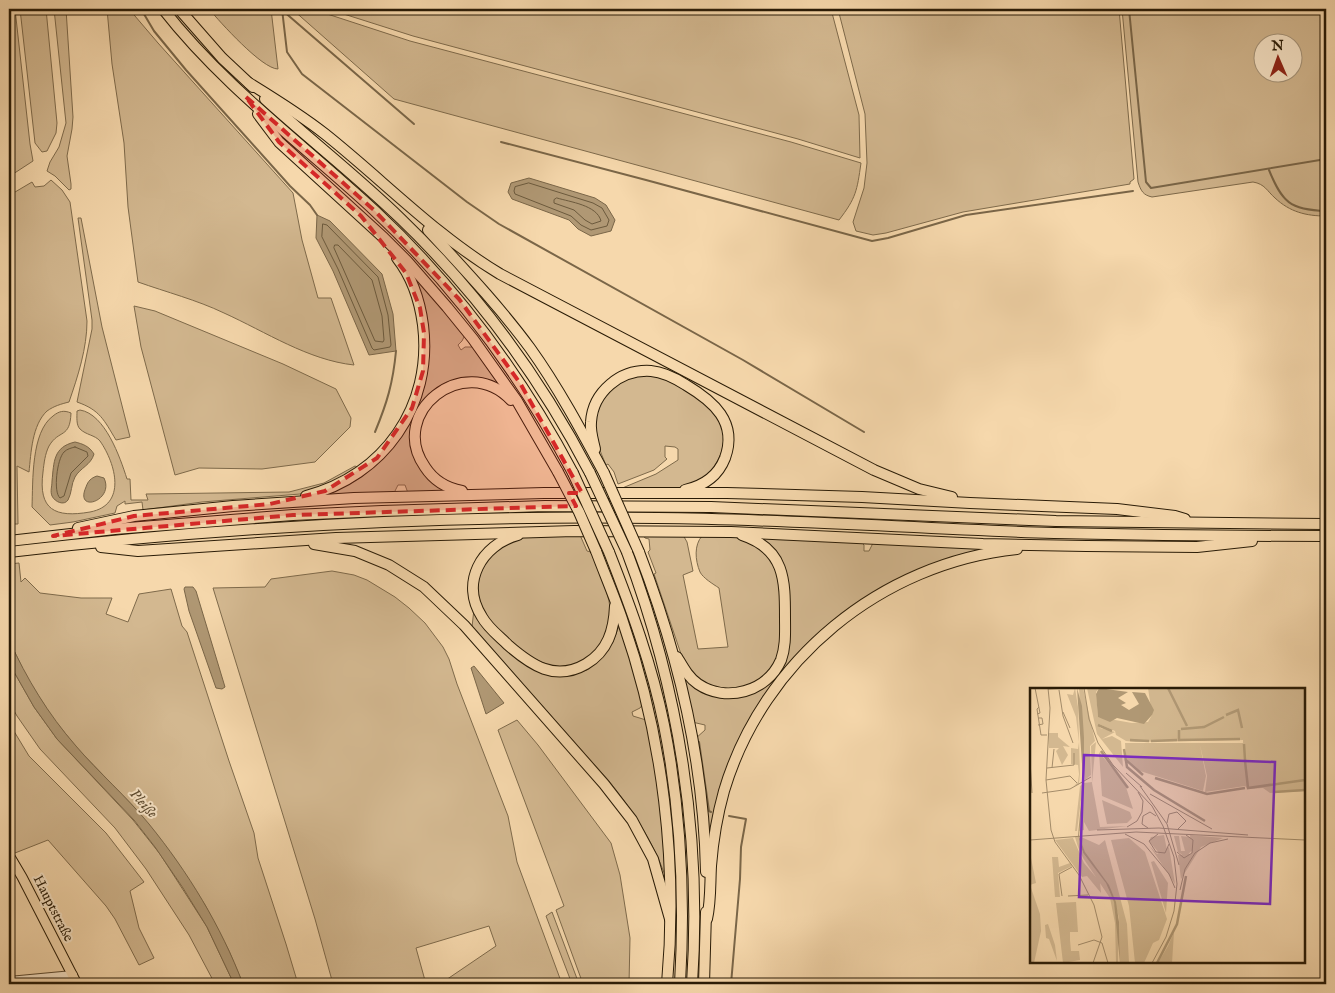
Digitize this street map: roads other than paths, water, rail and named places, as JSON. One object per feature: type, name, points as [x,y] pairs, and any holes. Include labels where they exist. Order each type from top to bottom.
[{"type":"highway","points":[[163,9],[208,60],[246,97],[375,211],[443,280],[489,337],[552,434],[573,472],[623,587],[644,650],[664,724],[677,811],[682,878],[680,984]]},
{"type":"highway","points":[[179,9],[222,58],[386,205],[454,275],[530,370],[566,427],[590,473],[626,552],[658,644],[682,762],[690,825],[694,883],[692,984]]},
{"type":"highway","points":[[248,83],[312,124],[450,241],[500,274],[874,470],[929,492],[1012,505]]},
{"type":"highway","points":[[246,97],[279,142],[407,261],[447,307],[501,377],[525,414],[579,512],[615,600],[636,664],[649,712],[666,826],[670,920],[667,984]]},
{"type":"highway","points":[[402,201],[471,277],[529,348],[564,401],[597,459],[639,552],[671,648],[684,701],[696,768],[706,866],[704,984]]},
{"type":"highway","points":[[270,504],[325,491],[347,481],[368,467],[385,450],[396,435],[406,420],[416,396],[422,371],[424,346],[417,296],[400,262],[360,216]]},
{"type":"highway","points":[[597,459],[591,422],[597,400],[606,388],[617,379],[636,372],[658,372],[674,378],[697,392],[716,407],[726,424],[728,445],[722,464],[709,480],[690,489],[657,492]]},
{"type":"highway","points":[[483,494],[462,492],[448,488],[436,480],[426,469],[419,456],[416,442],[416,428],[421,414],[428,402],[445,388],[459,383],[475,382],[488,384],[500,390],[525,414]]},
{"type":"highway","points":[[53,536],[90,525],[134,516],[270,504],[354,498],[483,494],[657,492],[796,494],[1137,511],[1175,516],[1196,523]]},
{"type":"highway","points":[[9,541],[156,525],[293,515],[545,506],[721,507],[1048,520],[1326,524]]},
{"type":"highway","points":[[9,552],[294,527],[544,518],[711,519],[1054,533],[1326,536]]},
{"type":"highway","points":[[534,531],[509,538],[492,547],[480,562],[474,582],[474,597],[481,617],[496,634],[525,660],[543,669],[556,671],[569,670],[589,662],[600,654],[611,636],[615,600]]},
{"type":"highway","points":[[84,544],[138,551],[268,542],[534,531],[732,532],[967,543],[1197,547],[1283,536]]},
{"type":"highway","points":[[671,648],[691,678],[703,687],[717,692],[732,694],[753,689],[764,681],[778,666],[783,653],[785,638],[784,584],[781,569],[774,556],[764,546],[752,539],[732,532]]},
{"type":"highway","points":[[268,542],[321,544],[367,555],[413,579],[444,605],[624,808],[640,833],[653,860],[670,920]]},
{"type":"highway","points":[[706,918],[710,906],[711,865],[716,828],[730,773],[745,739],[764,705],[786,674],[812,646],[839,622],[869,600],[901,582],[934,568],[969,557],[1006,550],[1086,546]]},
{"type":"main road","name":"Hauptstraße","points":[[9,856],[22,877],[77,984]]},
{"type":"street","points":[[9,981],[72,975]]},
{"type":"water","points":[[529,178],[595,198],[606,205],[615,220],[611,231],[591,236],[578,229],[569,220],[512,199],[508,192],[511,183]]},
{"type":"water","points":[[317,215],[330,221],[382,274],[393,314],[396,351],[369,355],[333,271],[316,238]]},
{"type":"water","points":[[75,442],[86,446],[94,454],[93,458],[75,477],[68,500],[60,503],[53,498],[51,492],[54,462],[62,448]]},
{"type":"water","points":[[97,476],[104,478],[106,486],[104,493],[95,501],[89,502],[85,500],[84,495],[86,487],[90,480]]},
{"type":"water","points":[[185,587],[193,587],[196,591],[225,687],[222,689],[216,688],[189,611]]},
{"type":"water","points":[[9,640],[23,669],[56,721],[85,756],[140,814],[190,880],[225,941],[243,984],[234,984],[207,927],[155,847],[134,820],[57,739],[34,707],[9,663]]},
{"type":"water","points":[[474,666],[504,703],[486,714],[471,668]]},
{"type":"waterway","points":[[141,9],[154,31],[186,70],[290,186],[310,205],[317,215]]},
{"type":"waterway","points":[[282,9],[287,52],[302,74],[467,202],[499,224],[743,360],[864,432]]},
{"type":"waterway","points":[[1129,9],[1146,182],[1151,188],[1326,159]]},
{"type":"waterway","points":[[282,10],[414,124]]},
{"type":"waterway","points":[[501,142],[872,241],[966,215],[1133,191]]},
{"type":"waterway","points":[[1269,170],[1278,190],[1289,202],[1304,209],[1326,211]]},
{"type":"waterway","points":[[375,432],[389,393],[396,351]]},
{"type":"waterway","points":[[699,742],[709,811],[711,812]]},
{"type":"waterway","points":[[729,816],[746,819],[741,847],[731,984]]},
{"type":"water label","name":"Pleiße","points":[[144,803]]}]
